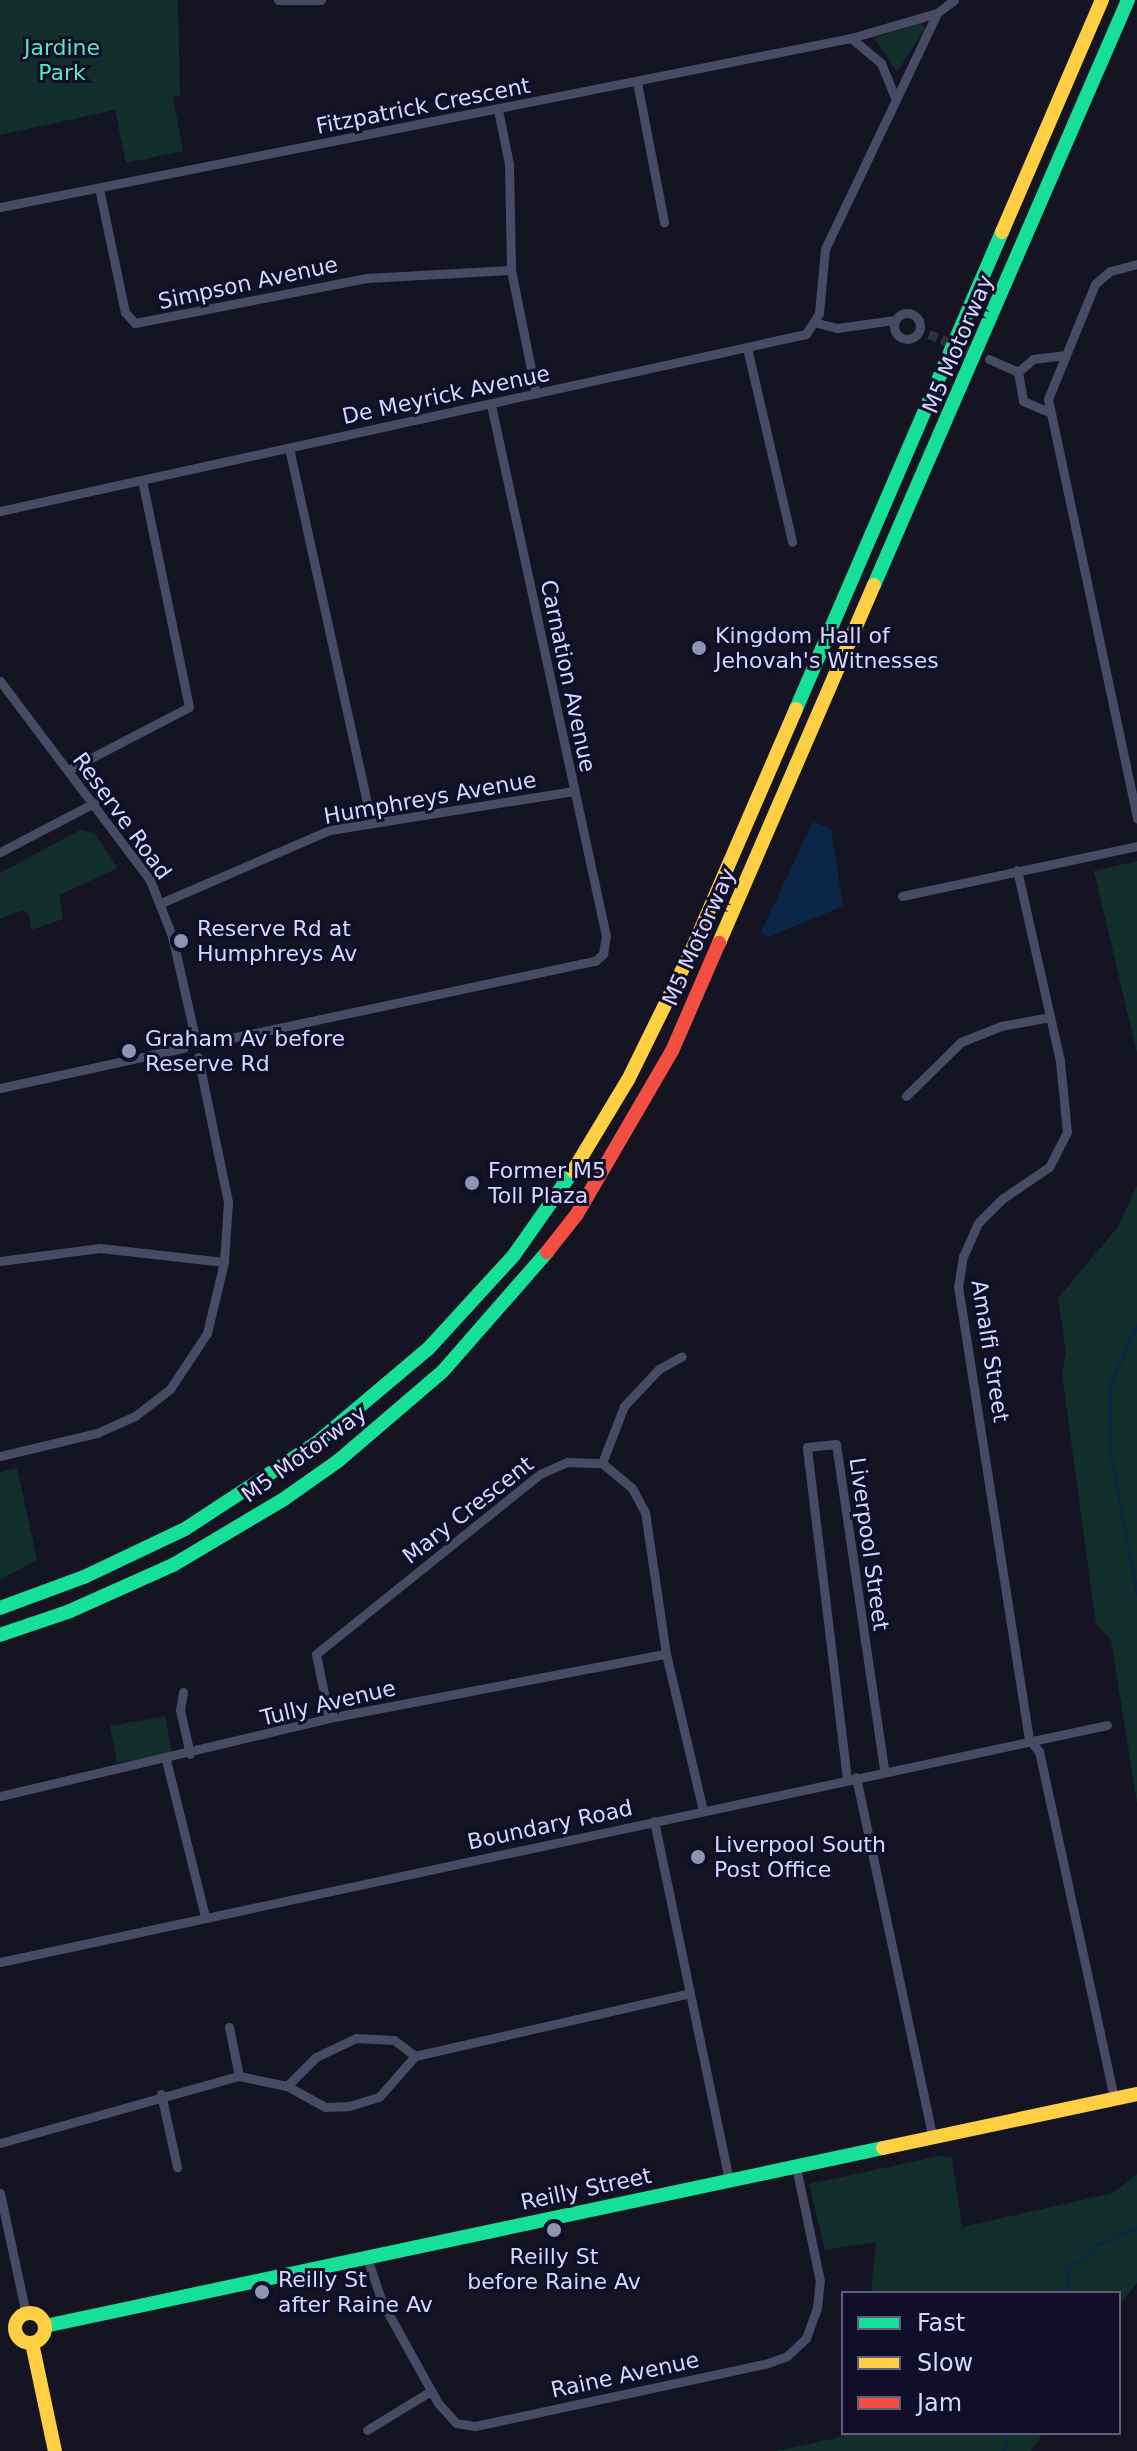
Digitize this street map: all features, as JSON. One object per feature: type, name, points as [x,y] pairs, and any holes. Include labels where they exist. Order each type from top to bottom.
[{"type":"main road","name":"M5 Motorway","points":[[0,1608],[84,1577],[185,1529],[315,1444],[428,1349],[514,1255],[560,1192],[628,1080],[690,954],[1102,0]]},
{"type":"main road","name":"M5 Motorway","points":[[0,1635],[70,1611],[173,1565],[327,1468],[443,1371],[503,1308],[577,1214],[618,1150],[684,1025],[1128,0]]},
{"type":"main road","name":"Reilly Street","points":[[45,2326],[1137,2094]]},
{"type":"main road","points":[[16,2333],[18,2319],[26,2314],[36,2315],[45,2326],[43,2335],[32,2343]]},
{"type":"main road","points":[[0,2336],[16,2333],[32,2343],[55,2451]]},
{"type":"street","points":[[278,0],[321,0]]},
{"type":"street","name":"Fitzpatrick Crescent","points":[[0,207],[851,38],[937,13],[954,0]]},
{"type":"street","name":"Fitzpatrick Crescent","points":[[817,323],[825,249],[894,96],[937,13]]},
{"type":"street","points":[[851,38],[881,63],[894,96]]},
{"type":"street","points":[[637,82],[664,222]]},
{"type":"street","points":[[498,110],[509,164],[511,270],[536,394]]},
{"type":"street","name":"Simpson Avenue","points":[[99,188],[125,312],[135,323],[343,281],[511,270]]},
{"type":"street","points":[[1137,264],[1099,279],[1051,387],[1049,412],[1137,819]]},
{"type":"street","points":[[817,323],[837,328],[895,320],[910,313],[917,318],[924,332],[902,337],[895,320]]},
{"type":"street","name":"De Meyrick Avenue","points":[[0,511],[802,337],[817,323]]},
{"type":"street","points":[[747,348],[792,542]]},
{"type":"street","points":[[1018,372],[1033,359],[1064,355]]},
{"type":"street","points":[[989,359],[1018,372]]},
{"type":"street","points":[[1018,372],[1021,398],[1032,408],[1049,412]]},
{"type":"street","name":"Carnation Avenue","points":[[208,1043],[595,961],[603,954],[606,936],[491,405]]},
{"type":"street","points":[[289,448],[371,822]]},
{"type":"street","points":[[68,770],[189,707],[142,480]]},
{"type":"street","name":"Reserve Road","points":[[1,684],[138,861],[161,903],[194,1033]]},
{"type":"street","name":"Humphreys Avenue","points":[[161,903],[330,830],[574,791]]},
{"type":"street","points":[[0,852],[94,803]]},
{"type":"street","points":[[902,896],[1137,846]]},
{"type":"street","name":"Amalfi Street","points":[[1017,870],[1069,1108],[1063,1145],[1042,1175],[1002,1199],[978,1223],[963,1256],[958,1286],[1029,1740],[1039,1751],[1114,2099]]},
{"type":"street","points":[[906,1096],[961,1042],[1001,1026],[1050,1017]]},
{"type":"street","points":[[0,1088],[184,1048],[194,1033],[208,1043],[198,1057]]},
{"type":"street","points":[[0,1456],[97,1433],[154,1403],[185,1371],[207,1333],[224,1262],[227,1192],[198,1057],[184,1048]]},
{"type":"street","points":[[0,1261],[100,1248],[224,1262]]},
{"type":"street","points":[[682,1356],[659,1369],[624,1406],[602,1463],[632,1488],[645,1512],[666,1654],[703,1810]]},
{"type":"street","name":"Liverpool Street","points":[[884,1771],[836,1444],[807,1447],[851,1778],[933,2138]]},
{"type":"street","name":"Mary Crescent","points":[[329,1718],[316,1654],[540,1474],[567,1462],[602,1463]]},
{"type":"street","name":"Tully Avenue","points":[[0,1796],[166,1760],[329,1718],[666,1654]]},
{"type":"street","points":[[183,1692],[180,1710],[190,1754]]},
{"type":"street","name":"Boundary Road","points":[[0,1962],[1107,1725]]},
{"type":"street","points":[[166,1760],[205,1917]]},
{"type":"street","points":[[654,1821],[729,2181]]},
{"type":"street","points":[[0,2143],[161,2094],[239,2076],[287,2086],[325,2107],[349,2106],[379,2097],[415,2056],[690,1993]]},
{"type":"street","points":[[229,2027],[239,2076]]},
{"type":"street","points":[[287,2086],[316,2057],[356,2038],[394,2040],[415,2056]]},
{"type":"street","points":[[161,2094],[177,2167]]},
{"type":"street","name":"Raine Avenue","points":[[367,2258],[382,2302],[431,2391],[456,2423],[475,2426],[787,2356],[806,2338],[820,2281],[796,2167]]},
{"type":"street","points":[[0,2193],[26,2314]]},
{"type":"street","points":[[367,2430],[431,2391]]},
{"type":"green space","name":"Jardine Park","points":[[0,0],[178,0],[180,96],[173,97],[183,151],[126,163],[115,110],[0,135]]},
{"type":"green space","points":[[921,23],[925,29],[897,72],[874,38]]},
{"type":"green space","points":[[80,830],[94,833],[118,868],[59,895],[63,919],[31,930],[29,914],[22,910],[0,919],[0,873]]},
{"type":"green space","points":[[1137,861],[1137,1053],[1094,871]]},
{"type":"green space","points":[[1137,1185],[1137,1803],[1111,1640],[1096,1624],[1062,1374],[1066,1352],[1058,1298],[1118,1227]]},
{"type":"green space","points":[[17,1468],[37,1560],[0,1580],[0,1472]]},
{"type":"green space","points":[[165,1716],[172,1753],[117,1763],[110,1726]]},
{"type":"green space","points":[[939,2156],[952,2158],[962,2227],[1113,2193],[1137,2174],[1137,2283],[1121,2303],[1121,2291],[871,2291],[876,2242],[825,2250],[809,2184]]},
{"type":"green space","points":[[1042,2435],[1031,2451],[776,2451],[841,2437]]},
{"type":"water","points":[[813,822],[831,829],[843,906],[768,937],[761,932]]},
{"type":"waterway","points":[[1137,1325],[1109,1386],[1110,1451],[1137,1595]]},
{"type":"waterway","points":[[1067,2291],[1067,2271],[1096,2245],[1137,2227]]},
{"type":"waterway","points":[[1003,2451],[1008,2435]]},
{"type":"tunnel","points":[[929,334],[975,353]]},
{"type":"traffic: fast","points":[[874,585],[1128,0]]},
{"type":"traffic: fast","points":[[796,709],[1002,232]]},
{"type":"traffic: fast","points":[[0,1608],[84,1577],[185,1529],[315,1444],[428,1349],[514,1255],[573,1171]]},
{"type":"traffic: fast","points":[[0,1635],[70,1611],[173,1565],[284,1499],[338,1461],[443,1371],[547,1252]]},
{"type":"traffic: fast","points":[[45,2326],[883,2148]]},
{"type":"traffic: slow","points":[[1002,232],[1102,0]]},
{"type":"traffic: slow","points":[[719,943],[874,585]]},
{"type":"traffic: slow","points":[[573,1171],[628,1080],[690,954],[796,709]]},
{"type":"traffic: slow","points":[[883,2148],[1137,2094]]},
{"type":"traffic: slow","points":[[30,2313],[36,2314],[44,2322],[45,2328],[44,2334],[36,2342],[30,2343],[24,2342],[16,2334],[15,2328],[16,2322],[24,2314],[30,2313]]},
{"type":"traffic: slow","points":[[32,2343],[55,2451]]},
{"type":"traffic: jam","points":[[547,1252],[577,1214],[672,1051],[719,943]]},
{"type":"place","name":"Kingdom Hall of Jehovah's Witnesses","points":[[699,648]]},
{"type":"place","name":"Reserve Rd at Humphreys Av","points":[[181,941]]},
{"type":"place","name":"Graham Av before Reserve Rd","points":[[129,1051]]},
{"type":"place","name":"Former M5 Toll Plaza","points":[[472,1183]]},
{"type":"place","name":"Liverpool South Post Office","points":[[698,1857]]},
{"type":"place","name":"Reilly St before Raine Av","points":[[554,2230]]},
{"type":"place","name":"Reilly St after Raine Av","points":[[262,2292]]}]
